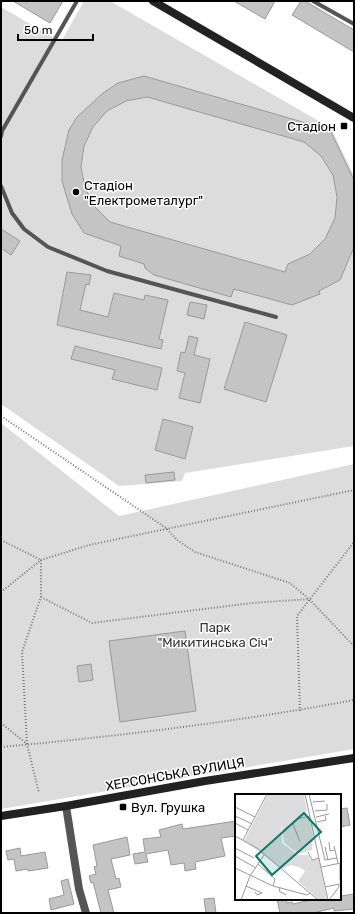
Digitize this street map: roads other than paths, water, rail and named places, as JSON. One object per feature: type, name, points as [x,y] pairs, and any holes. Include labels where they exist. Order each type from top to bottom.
[{"type":"main road","points":[[153,1],[354,118]]},
{"type":"main road","name":"ХЕРСОНСЬКА ВУЛИЦЯ","points":[[1,816],[205,781],[354,758]]},
{"type":"street","points":[[66,806],[79,888],[86,913]]},
{"type":"lane","points":[[1,136],[2,131],[76,1]]},
{"type":"lane","points":[[313,1],[354,24]]},
{"type":"lane","points":[[1,186],[12,213],[24,229],[48,247],[107,271],[276,317]]},
{"type":"place","name":"Стадіон","points":[[344,126]]},
{"type":"place","name":"Стадіон \"Електрометалург\"","points":[[76,192]]},
{"type":"place","name":"Вул. Грушка","points":[[123,807]]},
{"type":"park label","name":"Парк \"Микитинська Січ\"","points":[[215,634]]}]
